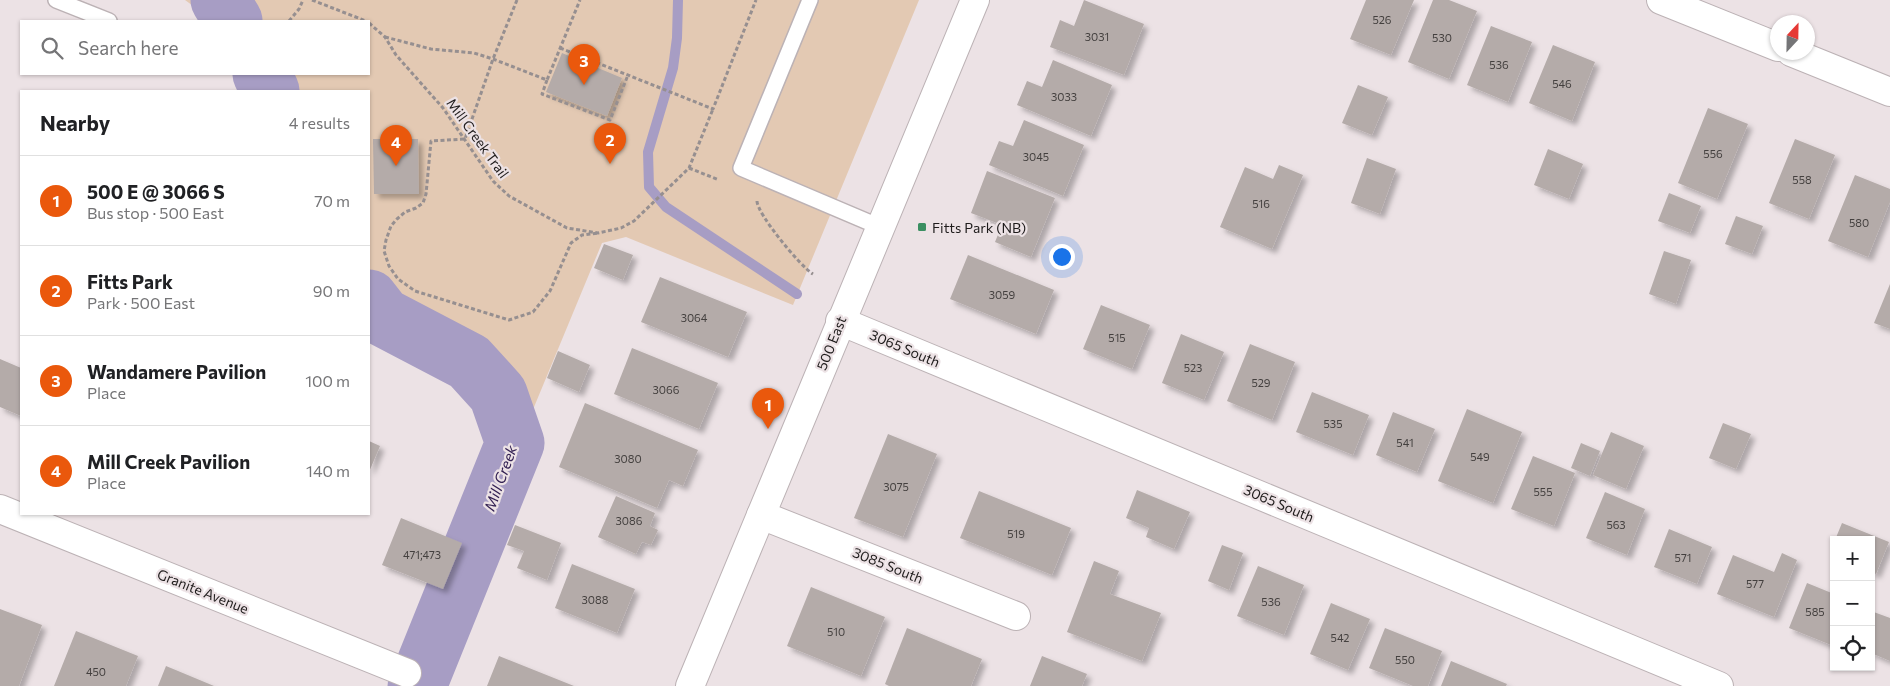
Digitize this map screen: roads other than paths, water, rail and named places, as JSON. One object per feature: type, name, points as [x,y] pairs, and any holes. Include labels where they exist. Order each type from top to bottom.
[{"type":"street","name":"500 East","points":[[690,686],[840,321],[975,0]]},
{"type":"street","points":[[1661,0],[1770,44]]},
{"type":"street","points":[[1811,60],[1890,92]]},
{"type":"street","name":"3065 South","points":[[840,321],[1718,686]]},
{"type":"street","name":"Granite Avenue","points":[[0,509],[406,673]]},
{"type":"street","name":"3085 South","points":[[761,515],[1016,616]]},
{"type":"lane","points":[[56,0],[107,20]]},
{"type":"lane","points":[[810,0],[741,168],[880,227]]},
{"type":"waterway","name":"Mill Creek","points":[[220,0],[232,20]]},
{"type":"waterway","points":[[678,0],[677,38],[673,68],[648,152],[649,187],[666,207],[797,294]]},
{"type":"waterway","name":"Mill Creek","points":[[262,75],[270,90]]},
{"type":"waterway","name":"Mill Creek","points":[[370,300],[383,317],[469,362],[498,394],[515,443],[417,686]]},
{"type":"place","name":"Wandamere Pavilion","points":[[584,85]]},
{"type":"place","name":"Fitts Park","points":[[610,164]]},
{"type":"place","name":"Mill Creek Pavilion","points":[[396,166]]},
{"type":"place","name":"Fitts Park (NB)","points":[[922,227]]},
{"type":"place","name":"500 E @ 3066 S","points":[[768,429]]}]
